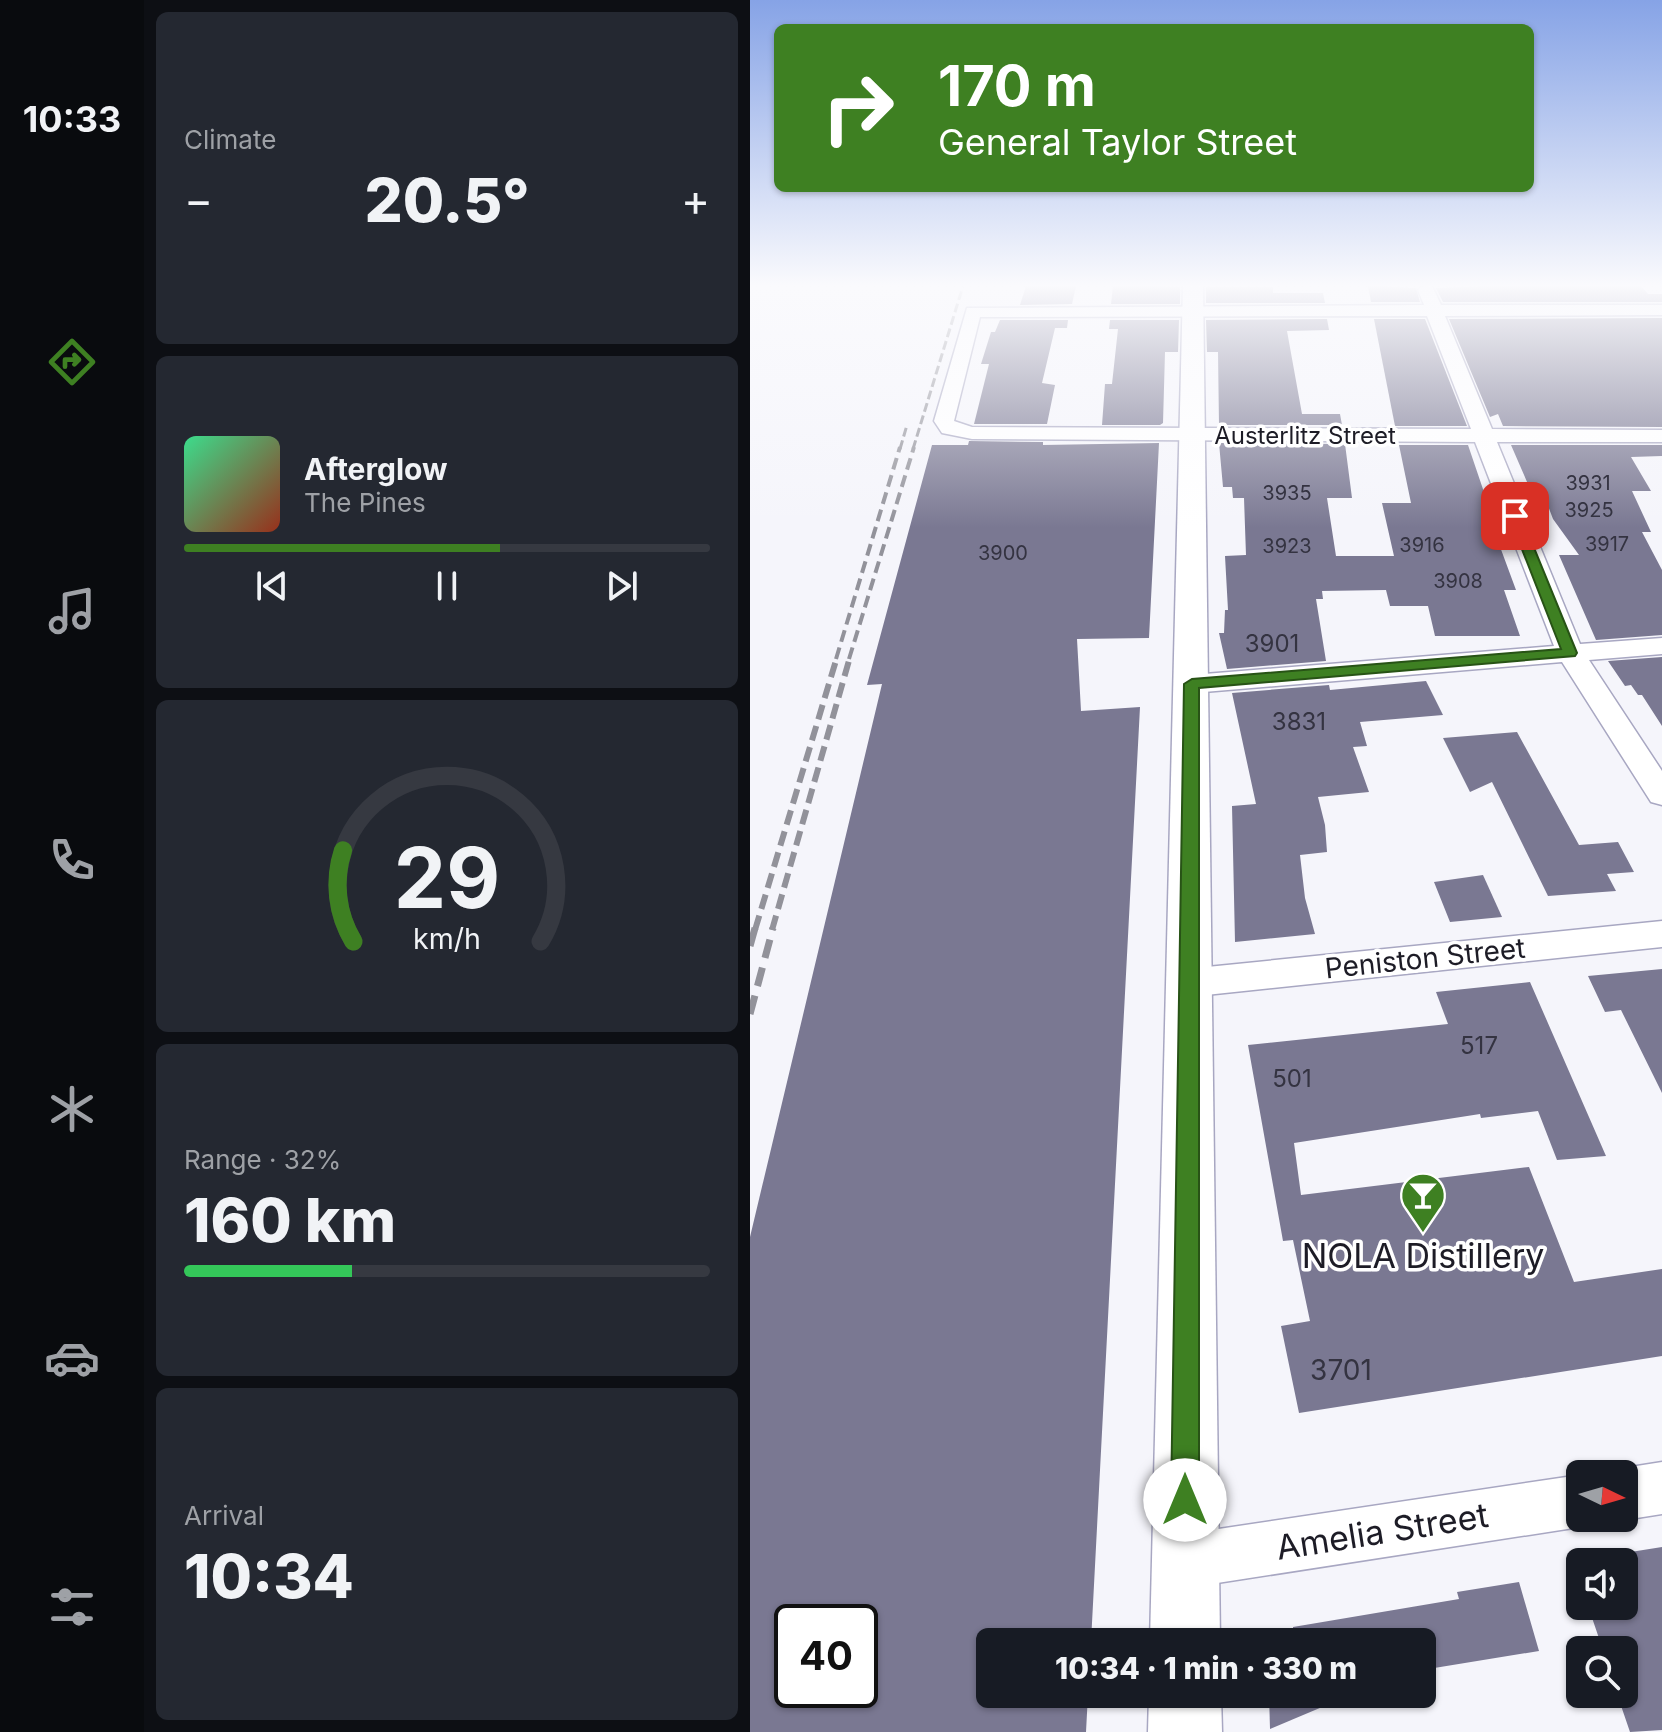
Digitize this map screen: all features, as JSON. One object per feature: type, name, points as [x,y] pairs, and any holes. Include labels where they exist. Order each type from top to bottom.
[{"type":"street","name":"Austerlitz Street","points":[[958,367],[944,421],[949,429],[972,433],[1662,436]]},
{"type":"street","points":[[1185,1628],[1191,367]]},
{"type":"street","points":[[1457,367],[1570,653],[1662,795]]},
{"type":"street","points":[[1192,684],[1662,646]]},
{"type":"street","name":"Peniston Street","points":[[1187,983],[1662,934]]},
{"type":"street","points":[[1638,1492],[1662,1488]]},
{"type":"street","name":"Amelia Street","points":[[1185,1561],[1566,1503]]},
{"type":"street","points":[[1185,1708],[1185,1732]]},
{"type":"building","points":[[988,367],[1046,367],[1042,383],[1055,385],[1047,424],[974,424]]},
{"type":"building","points":[[1114,367],[1165,367],[1163,423],[1102,425],[1105,384],[1112,384]]},
{"type":"building","points":[[1218,367],[1293,367],[1302,414],[1340,414],[1342,425],[1219,425]]},
{"type":"building","points":[[1383,367],[1444,367],[1467,426],[1395,426]]},
{"type":"building","points":[[1469,367],[1662,367],[1662,427],[1503,426],[1498,414],[1490,417]]},
{"type":"building","points":[[969,441],[1043,442],[1043,445],[1159,443],[1149,638],[1077,639],[1081,711],[1140,707],[1092,1628],[976,1628],[976,1708],[1087,1708],[1086,1732],[750,1732],[750,1237],[882,684],[867,685],[932,445],[968,445]]},
{"type":"building","points":[[1219,443],[1345,444],[1352,498],[1327,498],[1336,556],[1394,556],[1382,503],[1411,503],[1399,445],[1468,445],[1486,498],[1482,498],[1516,590],[1504,590],[1520,636],[1435,636],[1428,606],[1390,606],[1386,590],[1322,591],[1323,599],[1316,599],[1326,661],[1227,669],[1219,633],[1224,633],[1225,610],[1228,610],[1225,556],[1246,555],[1244,498],[1233,498],[1232,487],[1223,487]]},
{"type":"building","points":[[1511,445],[1662,445],[1662,456],[1631,457],[1651,491],[1632,491],[1651,532],[1642,532],[1662,570],[1662,635],[1596,640],[1559,555],[1579,555],[1553,519],[1545,498],[1534,498]]},
{"type":"building","points":[[1662,657],[1662,726],[1642,695],[1638,695],[1631,685],[1625,686],[1608,661]]},
{"type":"building","points":[[1426,681],[1443,715],[1360,722],[1367,746],[1353,747],[1369,792],[1318,797],[1327,852],[1300,855],[1305,898],[1315,934],[1235,942],[1232,806],[1256,804],[1232,693],[1329,685],[1330,690]]},
{"type":"building","points":[[1517,732],[1579,845],[1618,842],[1634,872],[1607,874],[1616,891],[1548,896],[1492,782],[1470,792],[1443,738]]},
{"type":"building","points":[[1483,875],[1502,917],[1450,922],[1434,882]]},
{"type":"building","points":[[1662,969],[1662,1093],[1621,1010],[1605,1012],[1588,976]]},
{"type":"building","points":[[1530,982],[1606,1156],[1557,1160],[1538,1111],[1481,1118],[1480,1114],[1294,1143],[1301,1195],[1529,1167],[1574,1282],[1662,1269],[1662,1356],[1299,1413],[1281,1326],[1310,1321],[1293,1240],[1283,1241],[1248,1045],[1448,1024],[1436,992]]},
{"type":"building","points":[[1662,1547],[1662,1730],[1630,1732],[1622,1708],[1638,1708],[1638,1636],[1598,1636],[1593,1620],[1638,1620],[1638,1551]]},
{"type":"building","points":[[1519,1582],[1539,1651],[1436,1668],[1436,1628],[1293,1628],[1459,1599],[1457,1592]]},
{"type":"building","points":[[1269,1708],[1320,1708],[1270,1729]]},
{"type":"railway","points":[[913,449],[938,367]]},
{"type":"railway","points":[[900,449],[907,425]]},
{"type":"railway","points":[[836,659],[900,447]]},
{"type":"railway","points":[[849,659],[914,447]]},
{"type":"railway","points":[[755,930],[837,657]]},
{"type":"railway","points":[[772,930],[850,657]]},
{"type":"railway","points":[[750,946],[755,928]]},
{"type":"railway","points":[[750,1014],[773,928]]},
{"type":"place","name":"NOLA Distillery","points":[[1423,1234]]},
{"type":"route","points":[[1185,1500],[1187,983],[1192,684],[1570,653],[1515,516]]}]
